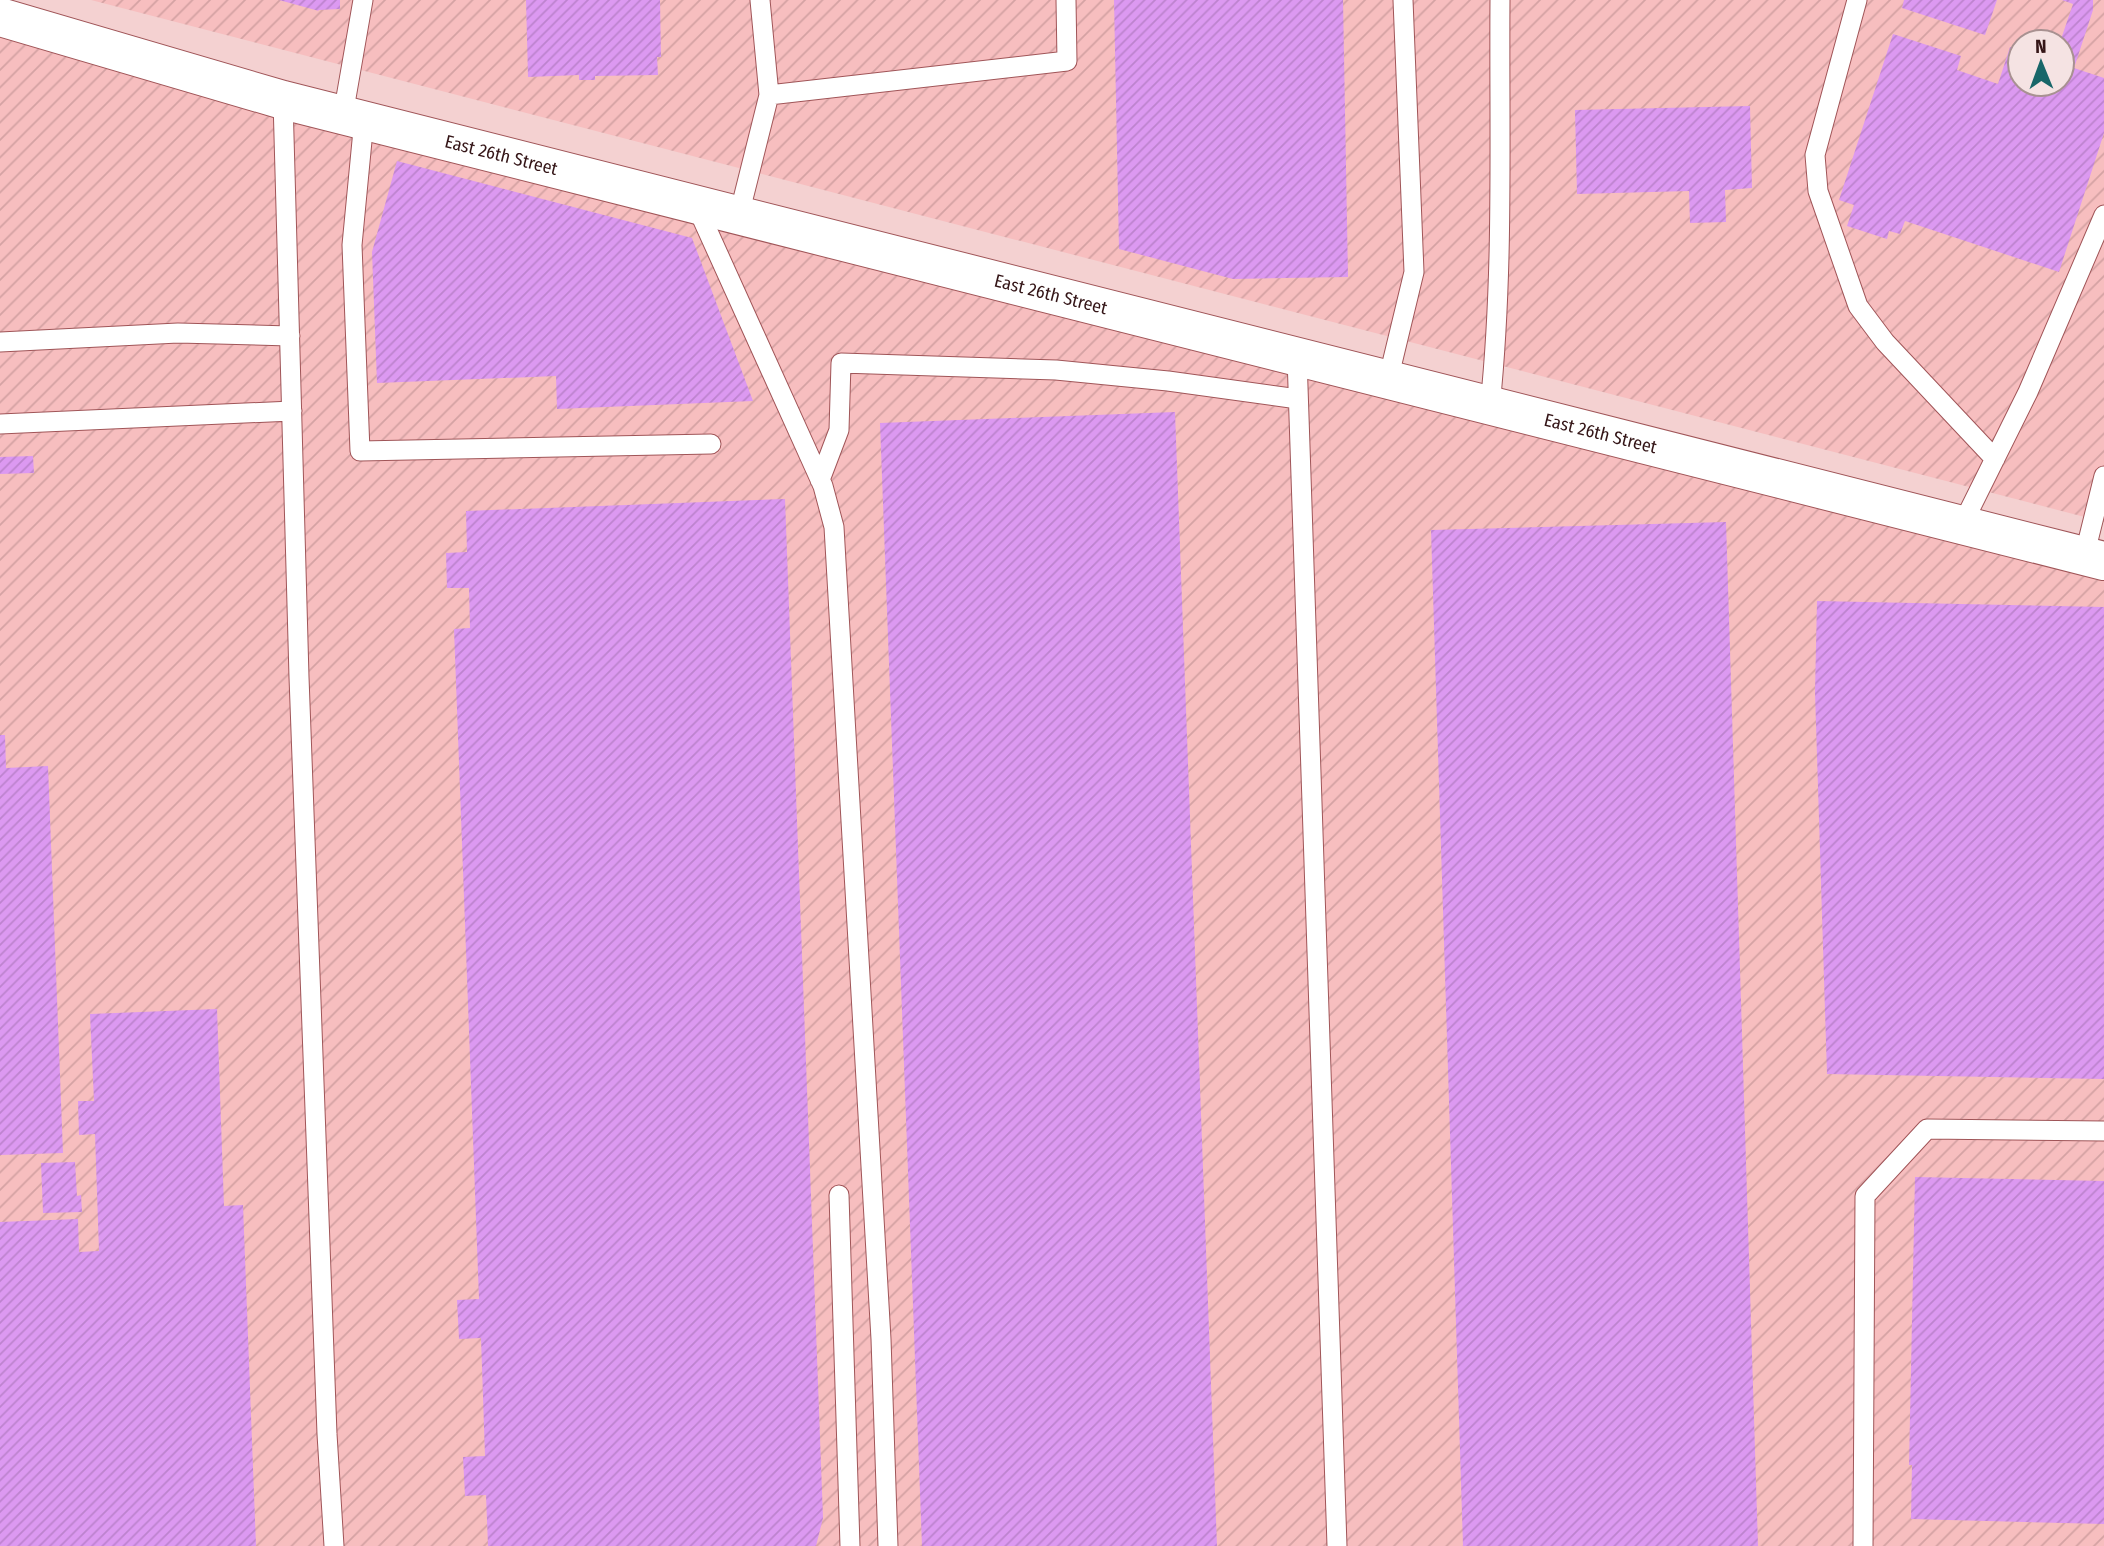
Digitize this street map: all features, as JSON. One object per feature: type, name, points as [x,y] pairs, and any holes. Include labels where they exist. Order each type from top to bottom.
[{"type":"street","name":"East 26th Street","points":[[0,17],[283,100],[2094,559]]},
{"type":"lane","points":[[363,0],[353,117],[352,245],[360,451],[711,444]]},
{"type":"lane","points":[[739,215],[769,95],[760,0]]},
{"type":"lane","points":[[769,95],[1067,61],[1066,0]]},
{"type":"lane","points":[[1388,380],[1414,272],[1403,0]]},
{"type":"lane","points":[[1490,406],[1496,350],[1500,0]]},
{"type":"lane","points":[[1857,0],[1815,155],[1818,191],[1858,306],[1885,342],[1995,458]]},
{"type":"lane","points":[[283,100],[326,1420],[334,1546]]},
{"type":"lane","points":[[695,204],[820,480],[834,527],[881,1339],[888,1546]]},
{"type":"lane","points":[[1962,525],[2028,392],[2104,215]]},
{"type":"lane","points":[[0,342],[178,333],[290,336]]},
{"type":"lane","points":[[1297,357],[1337,1546]]},
{"type":"lane","points":[[820,480],[839,430],[841,363],[1056,370],[1168,380],[1298,399]]},
{"type":"lane","points":[[0,424],[292,411]]},
{"type":"lane","points":[[2094,559],[2104,477]]},
{"type":"lane","points":[[1863,1546],[1864,1196],[1927,1129],[2104,1131]]},
{"type":"lane","points":[[839,1195],[850,1546]]},
{"type":"shaded area","points":[[91,0],[2104,0],[2104,522]]},
{"type":"shaded area","points":[[0,27],[2104,581],[2104,1546],[0,1546]]},
{"type":"building","points":[[279,0],[340,0],[340,9],[319,11]]},
{"type":"building","points":[[526,0],[660,0],[661,57],[657,57],[658,75],[595,76],[595,80],[579,80],[579,75],[528,77]]},
{"type":"building","points":[[1114,0],[1343,0],[1348,277],[1233,279],[1119,249]]},
{"type":"building","points":[[1904,0],[1997,0],[1985,35],[1902,8]]},
{"type":"building","points":[[2062,0],[2093,0],[2093,10],[2076,62],[2076,28],[2065,28],[2073,4]]},
{"type":"building","points":[[1893,34],[1961,56],[1957,70],[1998,84],[2006,59],[2006,98],[2076,98],[2076,69],[2104,78],[2104,133],[2059,272],[1905,221],[1900,234],[1889,231],[1887,239],[1847,226],[1854,205],[1839,200]]},
{"type":"building","points":[[1750,106],[1752,188],[1725,190],[1726,222],[1690,223],[1689,191],[1577,194],[1575,110]]},
{"type":"building","points":[[397,161],[692,238],[753,401],[557,409],[556,376],[377,383],[372,252]]},
{"type":"building","points":[[1175,412],[1217,1546],[922,1546],[880,423]]},
{"type":"building","points":[[33,456],[34,473],[0,474],[0,457]]},
{"type":"building","points":[[785,499],[823,1518],[816,1546],[488,1546],[486,1495],[465,1496],[463,1457],[485,1456],[481,1338],[459,1339],[457,1300],[479,1299],[454,629],[470,628],[469,588],[447,588],[446,553],[467,552],[466,511]]},
{"type":"building","points":[[1726,522],[1758,1546],[1463,1546],[1431,530]]},
{"type":"building","points":[[1817,601],[2104,607],[2104,1079],[1827,1074],[1815,692]]},
{"type":"building","points":[[0,735],[5,735],[6,768],[48,766],[63,1153],[0,1155]]},
{"type":"building","points":[[217,1009],[224,1206],[243,1205],[256,1546],[0,1546],[0,1222],[78,1219],[79,1252],[99,1251],[95,1134],[79,1135],[78,1101],[94,1101],[90,1014]]},
{"type":"building","points":[[75,1162],[77,1196],[81,1195],[82,1212],[43,1213],[41,1163]]},
{"type":"building","points":[[1915,1177],[2104,1181],[2104,1524],[1911,1519],[1912,1465],[1909,1465]]}]
